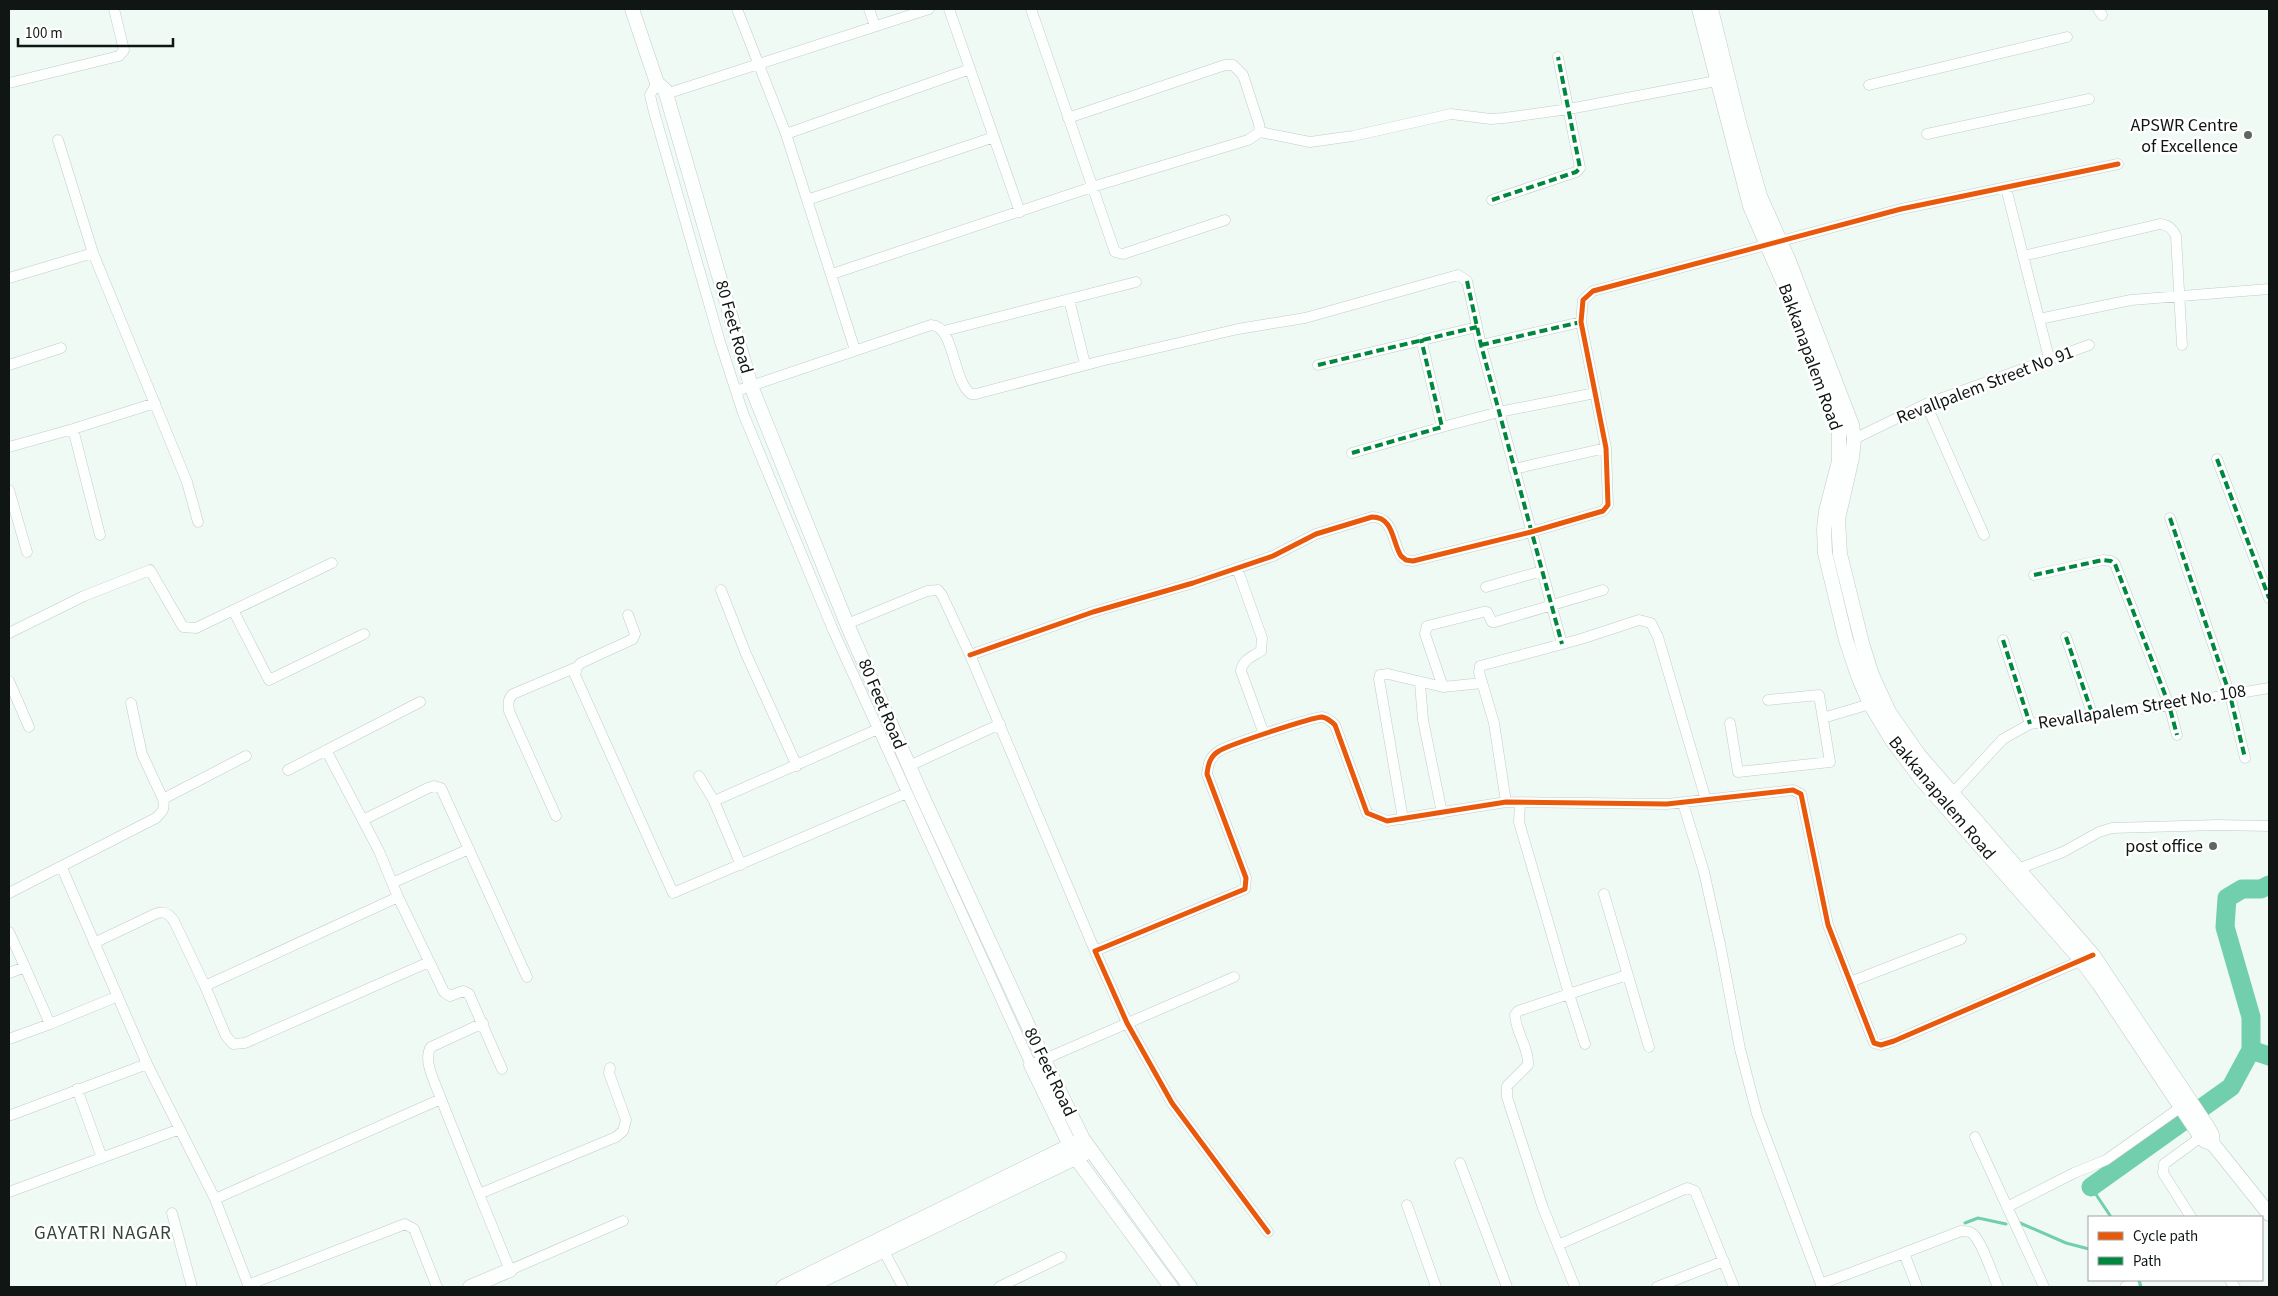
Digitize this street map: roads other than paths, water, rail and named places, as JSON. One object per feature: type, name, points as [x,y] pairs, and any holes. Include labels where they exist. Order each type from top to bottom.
[{"type":"street","points":[[9,83],[119,56],[124,50],[114,9]]},
{"type":"street","points":[[632,9],[657,83],[650,95],[654,112],[743,413],[833,630],[907,793],[1037,1062],[1073,1152],[1171,1287]]},
{"type":"street","points":[[738,9],[786,134],[855,350]]},
{"type":"street","points":[[869,9],[875,26]]},
{"type":"street","points":[[666,94],[929,9]]},
{"type":"street","points":[[949,9],[1020,212]]},
{"type":"street","points":[[1031,9],[1112,248],[1118,254],[1225,220]]},
{"type":"street","name":"Bakkanapalem Road","points":[[1699,9],[1716,81],[1750,206],[1774,244],[1838,430],[1839,461],[1826,511],[1825,553],[1846,640],[1870,704],[1891,739],[1921,779],[2087,958]]},
{"type":"street","points":[[1711,9],[1752,174],[1774,244],[1846,407],[1854,439],[1851,466],[1838,519],[1838,534],[1851,606],[1872,675],[1889,712],[1919,755],[2018,869],[2087,958],[2205,1135],[2269,1214]]},
{"type":"street","points":[[1870,86],[2067,37]]},
{"type":"street","points":[[1492,200],[1576,172],[1580,168],[1558,57]]},
{"type":"street","points":[[1068,118],[1225,65],[1233,65],[1243,75],[1260,132]]},
{"type":"street","points":[[786,134],[970,69]]},
{"type":"street","points":[[832,274],[1092,187],[1248,140],[1260,132],[1310,142],[1353,136],[1451,114],[1491,119],[1569,109],[1716,81]]},
{"type":"street","name":"80 Feet Road","points":[[657,83],[665,90],[751,386],[847,624],[1037,1062],[1087,1145],[1190,1287]]},
{"type":"street","points":[[1927,134],[2089,99]]},
{"type":"street","points":[[807,200],[994,137]]},
{"type":"street","points":[[58,140],[93,253],[188,482],[198,522]]},
{"type":"street","points":[[970,655],[1092,612],[1193,583],[1273,556],[1316,534],[1372,517],[1378,517],[1389,525],[1399,552],[1406,560],[1413,561],[1531,532],[1603,511],[1608,505],[1606,448],[1581,322],[1583,300],[1593,291],[1668,269],[1774,244],[1900,209],[2118,164]]},
{"type":"street","points":[[2006,188],[2049,358]]},
{"type":"street","points":[[2023,256],[2160,224],[2167,225],[2173,229],[2176,236],[2181,296],[2182,345]]},
{"type":"street","points":[[9,278],[93,253]]},
{"type":"street","points":[[736,391],[930,325],[936,325],[944,331],[964,385],[971,394],[1085,364],[1238,329],[1305,318],[1452,275],[1463,276],[1467,281],[1481,345],[1562,644]]},
{"type":"street","points":[[944,331],[1136,282]]},
{"type":"street","points":[[2039,318],[2131,300],[2269,289]]},
{"type":"street","points":[[1069,299],[1085,364]]},
{"type":"street","points":[[1481,345],[1581,322]]},
{"type":"street","points":[[1318,365],[1477,327]]},
{"type":"street","points":[[1421,339],[1442,426]]},
{"type":"street","name":"Revallpalem Street No 91","points":[[1854,439],[1926,404],[2089,345]]},
{"type":"street","points":[[9,365],[62,348]]},
{"type":"street","points":[[1352,453],[1442,426],[1499,412],[1595,393]]},
{"type":"street","points":[[9,447],[155,403]]},
{"type":"street","points":[[1926,404],[1984,535]]},
{"type":"street","points":[[73,429],[100,535]]},
{"type":"street","points":[[1514,469],[1606,448]]},
{"type":"street","points":[[2217,459],[2269,598]]},
{"type":"street","points":[[9,490],[27,552]]},
{"type":"street","points":[[2170,518],[2230,695],[2245,758]]},
{"type":"street","points":[[2034,575],[2103,560],[2116,564],[2169,705],[2177,736]]},
{"type":"street","points":[[9,633],[84,596],[150,570],[183,627],[196,628],[332,563]]},
{"type":"street","points":[[1237,568],[1262,638],[1260,651],[1245,661],[1241,671],[1264,734]]},
{"type":"street","points":[[1486,587],[1542,571]]},
{"type":"street","points":[[721,590],[746,654],[797,766]]},
{"type":"street","points":[[847,624],[926,591],[938,590],[970,655],[1127,1023],[1172,1103],[1268,1232]]},
{"type":"street","points":[[1443,687],[1425,634],[1427,626],[1483,612],[1487,612],[1492,622],[1495,622],[1603,590]]},
{"type":"street","points":[[233,610],[269,680],[364,634]]},
{"type":"street","points":[[556,816],[510,711],[509,698],[513,694],[577,667],[632,639],[635,634],[628,615]]},
{"type":"street","points":[[1506,802],[1494,724],[1479,672],[1480,666],[1562,644],[1639,620],[1651,623],[1658,637],[1706,800]]},
{"type":"street","points":[[2066,637],[2098,715]]},
{"type":"street","points":[[2003,640],[2030,724]]},
{"type":"street","points":[[577,667],[575,675],[577,682],[673,893],[741,866],[907,793]]},
{"type":"street","points":[[1403,819],[1380,675],[1388,674],[1443,687],[1482,683]]},
{"type":"street","points":[[9,680],[29,727]]},
{"type":"street","points":[[1420,683],[1423,720],[1442,813]]},
{"type":"street","name":"Revallapalem Street No. 108","points":[[1953,793],[2003,738],[2030,724],[2169,705],[2269,688]]},
{"type":"street","points":[[1730,723],[1738,772],[1830,762],[1819,695],[1768,700]]},
{"type":"street","points":[[288,770],[420,702]]},
{"type":"street","points":[[9,893],[62,868],[156,818],[165,807],[142,754],[132,703]]},
{"type":"street","points":[[1823,718],[1870,704]]},
{"type":"street","points":[[1095,951],[1245,889],[1246,878],[1207,774],[1208,766],[1212,757],[1219,751],[1264,734],[1317,718],[1329,720],[1334,725],[1367,813],[1387,821],[1506,802],[1667,804],[1793,790],[1801,794],[1828,925],[1870,1038],[1874,1043],[1881,1045],[1894,1041],[2087,958]]},
{"type":"street","points":[[909,766],[1000,724]]},
{"type":"street","points":[[714,801],[878,729]]},
{"type":"street","points":[[326,750],[363,820],[446,995],[463,991],[469,994],[502,1069]]},
{"type":"street","points":[[163,799],[246,756]]},
{"type":"street","points":[[698,776],[714,801],[741,866]]},
{"type":"street","points":[[363,820],[428,788],[438,786],[443,792],[527,977]]},
{"type":"street","points":[[1683,802],[1704,872],[1740,1049],[1757,1114],[1821,1286],[1961,1231],[1967,1231],[1973,1234],[1978,1242],[1998,1287]]},
{"type":"street","points":[[1520,803],[1519,822],[1585,1044]]},
{"type":"street","points":[[2018,869],[2070,848],[2098,832],[2112,828],[2199,825],[2269,826]]},
{"type":"street","points":[[392,883],[469,849]]},
{"type":"street","points":[[62,868],[116,997],[147,1064],[215,1199],[248,1286],[405,1224],[414,1229],[437,1287]]},
{"type":"street","points":[[1604,894],[1649,1047]]},
{"type":"street","points":[[205,986],[398,897]]},
{"type":"street","points":[[94,944],[155,914],[166,913],[174,922],[205,986],[226,1036],[233,1044],[245,1043],[429,962]]},
{"type":"street","points":[[9,932],[50,1024]]},
{"type":"street","points":[[1850,982],[1961,939]]},
{"type":"street","points":[[9,973],[25,967]]},
{"type":"street","points":[[1575,1287],[1543,1208],[1507,1097],[1507,1086],[1528,1065],[1528,1057],[1516,1029],[1515,1015],[1518,1011],[1627,975]]},
{"type":"street","points":[[1037,1062],[1234,976]]},
{"type":"street","points":[[9,1039],[116,997]]},
{"type":"street","points":[[483,1024],[431,1047],[427,1052],[441,1099],[510,1270]]},
{"type":"street","points":[[12,1115],[147,1064]]},
{"type":"street","points":[[479,1194],[616,1137],[623,1131],[626,1120],[609,1073],[610,1068]]},
{"type":"street","points":[[77,1089],[102,1158]]},
{"type":"street","points":[[215,1199],[441,1099]]},
{"type":"street","points":[[2007,1207],[2074,1173],[2106,1160],[2186,1108]]},
{"type":"street","points":[[9,1192],[180,1129]]},
{"type":"street","points":[[2190,1216],[2163,1173],[2164,1164],[2205,1135]]},
{"type":"street","points":[[1975,1138],[2044,1287]]},
{"type":"street","points":[[808,1287],[881,1246],[1087,1145]]},
{"type":"street","points":[[1460,1163],[1506,1287]]},
{"type":"street","points":[[1558,1245],[1686,1188],[1695,1191],[1734,1287]]},
{"type":"street","points":[[1407,1205],[1436,1287]]},
{"type":"street","points":[[172,1213],[192,1287]]},
{"type":"street","points":[[470,1287],[623,1221]]},
{"type":"street","points":[[783,1287],[881,1246]]},
{"type":"street","points":[[881,1246],[903,1287]]},
{"type":"street","points":[[1904,1253],[1917,1287]]},
{"type":"street","points":[[1000,1287],[1061,1257]]},
{"type":"street","points":[[1657,1287],[1724,1261]]},
{"type":"waterway","points":[[2091,1187],[2231,1087],[2251,1050],[2251,1017],[2225,927],[2227,898],[2242,889],[2261,889],[2269,885]]},
{"type":"waterway","points":[[2251,1050],[2269,1056]]},
{"type":"waterway","points":[[2091,1187],[2110,1216]]},
{"type":"waterway","points":[[1965,1223],[1978,1218],[2006,1224]]},
{"type":"waterway","points":[[2020,1223],[2066,1243],[2088,1249]]},
{"type":"waterway","points":[[2139,1281],[2141,1287]]},
{"type":"place","name":"APSWR Centre of Excellence","points":[[2248,135]]},
{"type":"place","name":"post office","points":[[2213,846]]},
{"type":"district","name":"GAYATRI NAGAR","points":[[103,1233]]}]
